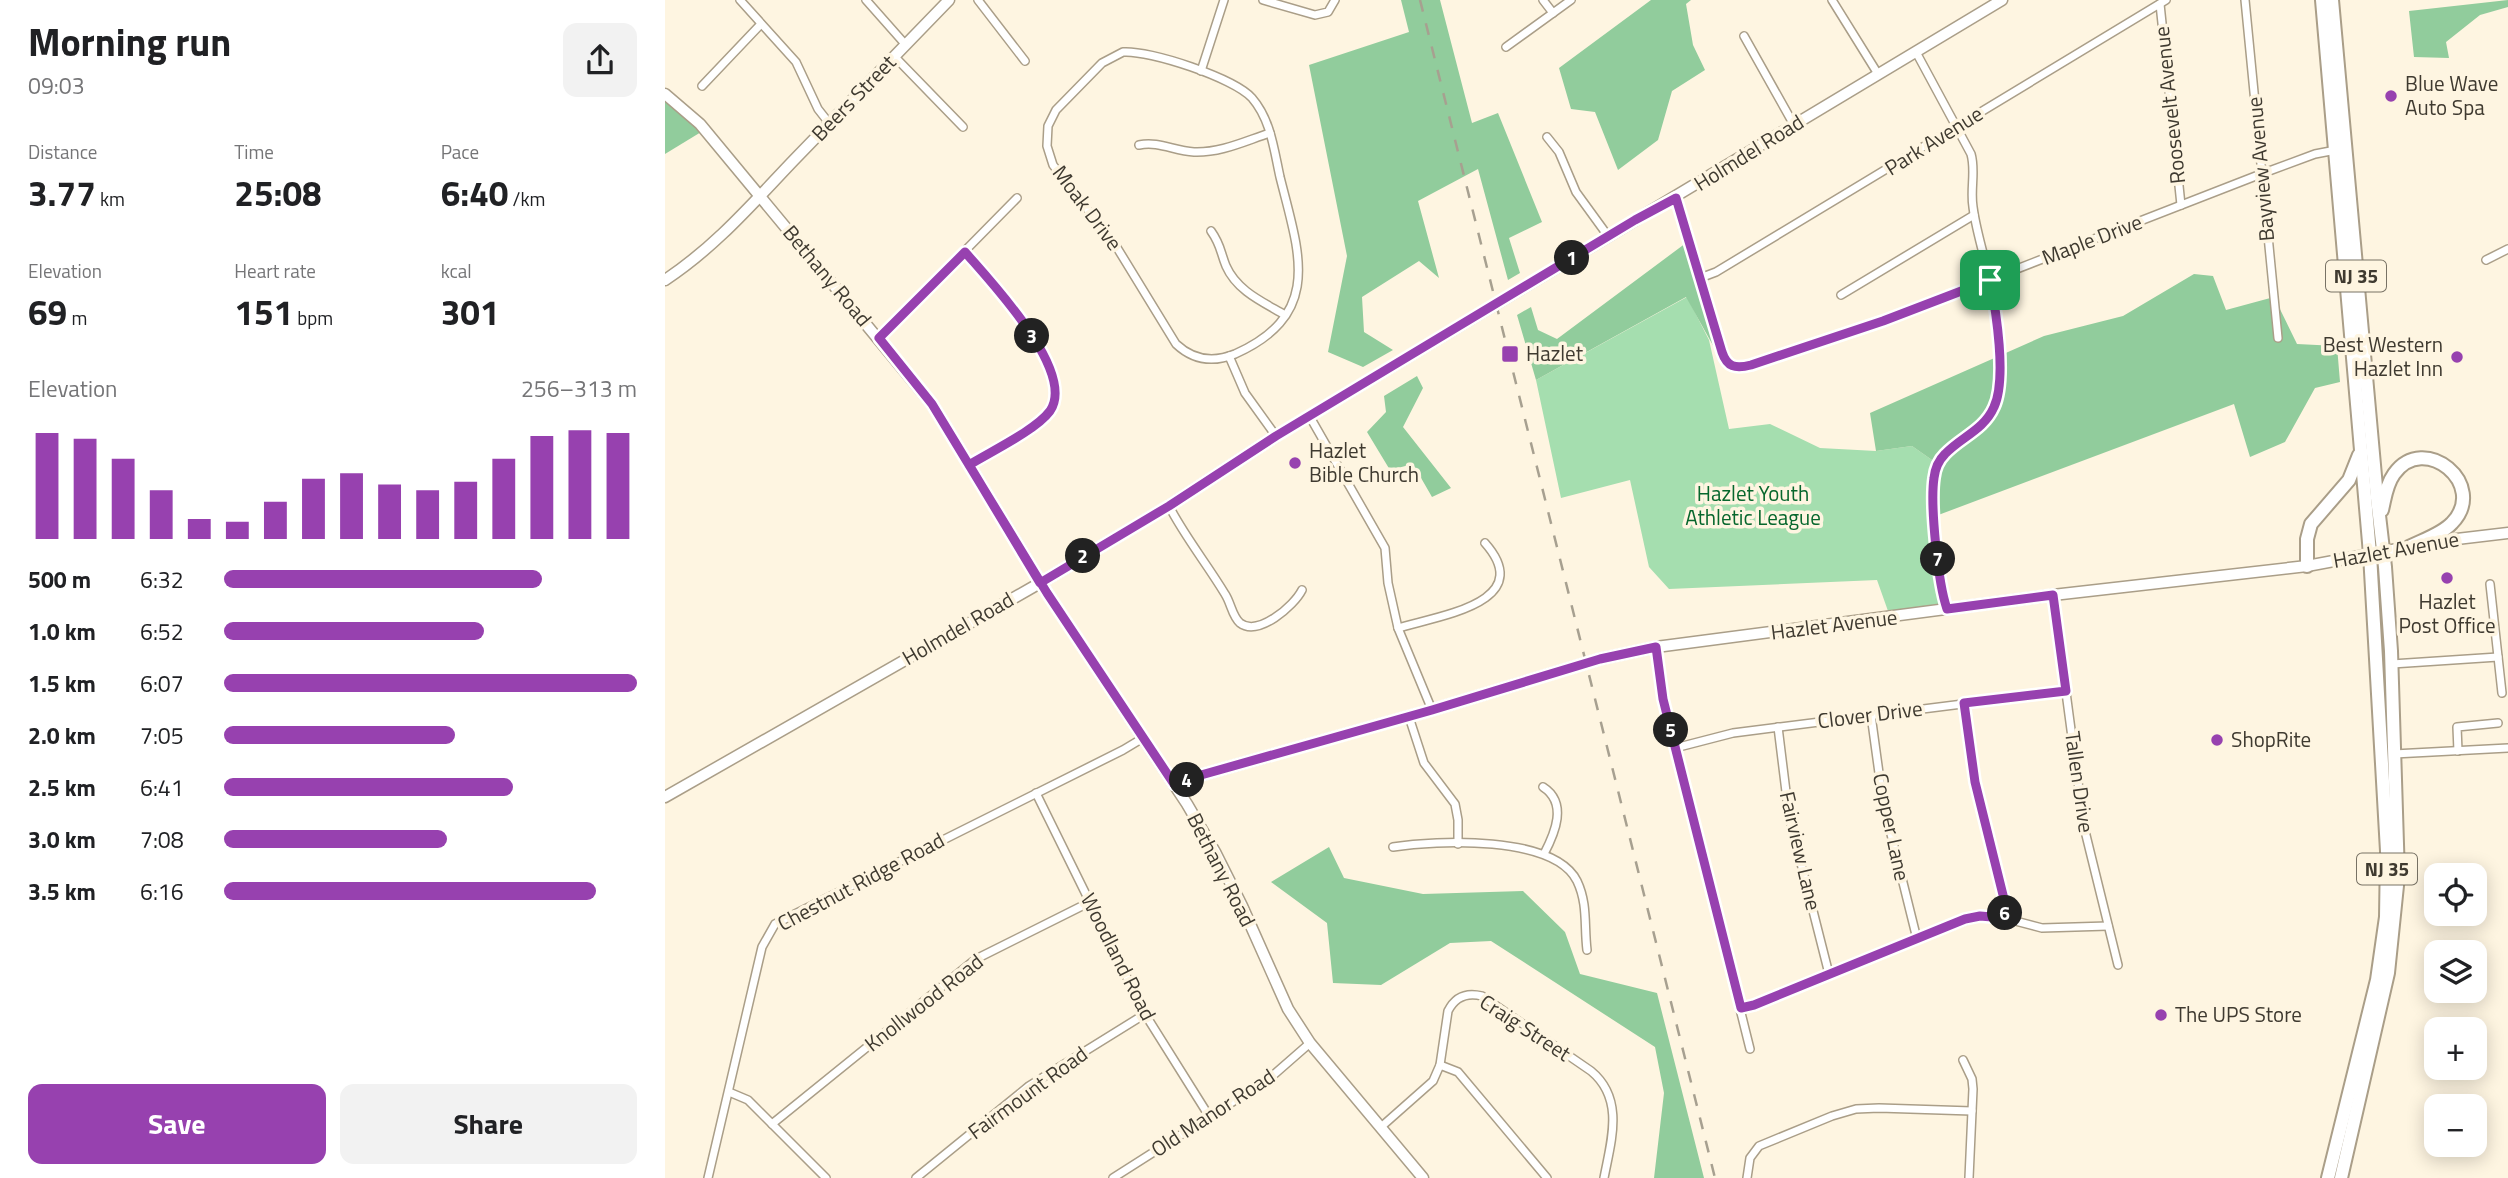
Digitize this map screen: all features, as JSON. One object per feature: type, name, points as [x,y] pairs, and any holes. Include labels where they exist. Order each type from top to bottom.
[{"type":"highway","name":"NJ 35","points":[[2322,0],[2370,554],[2386,821],[2386,917],[2373,998],[2328,1178]]},
{"type":"highway","name":"NJ 35","points":[[2332,0],[2384,552],[2392,664],[2398,876],[2393,939],[2384,995],[2343,1174]]},
{"type":"highway","points":[[2307,566],[2307,539],[2311,524],[2349,480],[2361,451]]},
{"type":"highway","points":[[2380,517],[2388,486],[2403,465],[2415,460],[2429,459],[2449,467],[2462,489],[2458,516],[2447,528],[2409,547]]},
{"type":"street","points":[[740,0],[800,69],[818,109],[829,123]]},
{"type":"street","points":[[866,0],[905,44]]},
{"type":"street","name":"Beers Street","points":[[665,280],[715,242],[949,0]]},
{"type":"street","points":[[978,0],[1025,61]]},
{"type":"street","points":[[1201,71],[1224,0]]},
{"type":"street","points":[[1263,0],[1321,15],[1328,12],[1335,0]]},
{"type":"street","points":[[1543,0],[1553,13]]},
{"type":"street","points":[[1506,47],[1570,0]]},
{"type":"street","points":[[1832,0],[1878,74]]},
{"type":"street","name":"Holmdel Road","points":[[665,797],[1040,583],[1169,506],[1276,436],[2002,0]]},
{"type":"street","name":"Bayview Avenue","points":[[2245,0],[2278,338]]},
{"type":"street","name":"Park Avenue","points":[[1700,278],[1716,272],[2163,2]]},
{"type":"street","name":"Roosevelt Avenue","points":[[2163,2],[2181,205]]},
{"type":"street","points":[[702,86],[761,24]]},
{"type":"street","points":[[1744,36],[1794,125]]},
{"type":"street","name":"Moak Drive","points":[[1123,52],[1135,52],[1233,82],[1249,94],[1261,111],[1270,133],[1299,260],[1296,296],[1273,332],[1262,341],[1229,356],[1212,360],[1199,358],[1176,344],[1117,246],[1053,165],[1047,146],[1048,126],[1056,110],[1109,57],[1123,52]]},
{"type":"street","points":[[1916,52],[1973,159],[1974,215],[1994,301],[2000,372],[1997,398],[1984,423],[1943,456],[1933,478],[1942,592],[1947,609]]},
{"type":"street","points":[[894,56],[963,127]]},
{"type":"street","name":"Bethany Road","points":[[665,94],[700,124],[932,404],[1040,583],[1174,784],[1215,852],[1280,993],[1310,1043],[1423,1178]]},
{"type":"street","points":[[1139,145],[1152,142],[1184,150],[1210,151],[1270,133]]},
{"type":"street","points":[[1547,137],[1559,152],[1576,191],[1608,236]]},
{"type":"street","name":"Maple Drive","points":[[1700,278],[1722,352],[1729,365],[1741,368],[1883,321],[2261,174],[2336,150]]},
{"type":"street","points":[[879,338],[1017,198]]},
{"type":"street","points":[[1676,198],[1700,278]]},
{"type":"street","points":[[1841,295],[1974,215]]},
{"type":"street","points":[[1211,231],[1221,245],[1226,266],[1242,289],[1285,315]]},
{"type":"street","points":[[2486,260],[2508,249]]},
{"type":"street","points":[[965,252],[1033,337],[1056,385],[1052,407],[1043,419],[969,465]]},
{"type":"street","points":[[1229,356],[1245,393],[1276,436]]},
{"type":"street","points":[[1310,416],[1385,548],[1388,583],[1398,628],[1432,710]]},
{"type":"street","points":[[1169,506],[1227,596],[1235,618],[1240,623],[1250,627],[1259,626],[1291,605],[1302,590]]},
{"type":"street","name":"Hazlet Avenue","points":[[1174,784],[1600,659],[1656,647],[2053,595],[2307,566],[2409,547],[2508,533]]},
{"type":"street","points":[[1398,628],[1476,605],[1492,594],[1500,578],[1500,567],[1496,556],[1485,543]]},
{"type":"street","points":[[2490,584],[2502,693]]},
{"type":"street","name":"Tallen Drive","points":[[2053,595],[2084,828],[2118,965]]},
{"type":"street","points":[[1656,647],[1663,699],[1751,1049]]},
{"type":"street","points":[[2392,664],[2498,657]]},
{"type":"street","name":"Clover Drive","points":[[1675,747],[1733,733],[2066,691]]},
{"type":"street","points":[[1964,703],[1975,782],[2004,899],[2004,918]]},
{"type":"street","name":"Copper Lane","points":[[1871,715],[1883,802],[1917,939]]},
{"type":"street","points":[[1409,717],[1424,763],[1455,804],[1458,844]]},
{"type":"street","points":[[2458,751],[2457,727],[2498,723]]},
{"type":"street","name":"Fairview Lane","points":[[1777,727],[1789,816],[1829,974]]},
{"type":"street","name":"Chestnut Ridge Road","points":[[708,1178],[762,947],[775,924],[1143,738]]},
{"type":"street","points":[[2395,754],[2508,748]]},
{"type":"street","points":[[1543,787],[1555,800],[1558,814],[1554,832],[1544,854]]},
{"type":"street","name":"Woodland Road","points":[[1036,793],[1145,1014],[1209,1116]]},
{"type":"street","points":[[1393,847],[1410,844],[1498,845],[1544,854],[1565,866],[1578,883],[1586,914],[1587,950]]},
{"type":"street","name":"Knollwood Road","points":[[772,1124],[976,959],[1090,902]]},
{"type":"street","points":[[1741,1008],[1974,917],[2004,918],[2042,928],[2108,926]]},
{"type":"street","name":"Craig Street","points":[[1381,1128],[1429,1087],[1440,1065],[1451,1004],[1460,996],[1474,994],[1482,996],[1591,1071],[1604,1085],[1614,1113],[1604,1178]]},
{"type":"street","name":"Fairmount Road","points":[[916,1178],[1029,1086],[1145,1014]]},
{"type":"street","name":"Old Manor Road","points":[[1112,1178],[1270,1078],[1310,1043]]},
{"type":"street","points":[[1963,1060],[1972,1079],[1969,1178]]},
{"type":"street","points":[[1440,1065],[1458,1072],[1547,1178]]},
{"type":"street","points":[[729,1092],[744,1097],[826,1178]]},
{"type":"street","points":[[1747,1178],[1750,1158],[1759,1146],[1844,1112],[1879,1108],[1972,1111]]},
{"type":"green space","points":[[1401,0],[1440,0],[1472,123],[1498,113],[1542,222],[1509,238],[1520,273],[1508,280],[1478,169],[1418,201],[1439,278],[1419,261],[1362,297],[1364,332],[1393,350],[1363,367],[1328,352],[1347,256],[1309,65],[1409,32]]},
{"type":"green space","points":[[1651,0],[1691,0],[1686,4],[1693,45],[1705,70],[1672,91],[1658,140],[1618,170],[1595,112],[1571,109],[1559,68]]},
{"type":"green space","points":[[2508,0],[2508,7],[2480,15],[2446,42],[2449,58],[2414,57],[2409,11]]},
{"type":"green space","points":[[665,93],[706,129],[665,154]]},
{"type":"green space","points":[[1690,240],[1725,367],[1686,297],[1536,380],[1517,315],[1531,307],[1538,330],[1557,339]]},
{"type":"green space","points":[[2194,274],[2213,276],[2226,310],[2274,297],[2297,344],[2337,346],[2340,382],[2315,388],[2285,442],[2250,457],[2234,404],[1933,517],[1932,460],[1912,446],[1876,451],[1870,413],[2044,336],[2123,316]]},
{"type":"green space","name":"Hazlet Youth Athletic League","points":[[1687,297],[1709,340],[1729,429],[1770,424],[1820,448],[1876,451],[1912,446],[1932,460],[1933,517],[1941,579],[1939,604],[1888,611],[1877,580],[1669,589],[1649,567],[1630,480],[1561,498],[1536,380]]},
{"type":"green space","points":[[1417,376],[1423,388],[1403,427],[1451,488],[1432,497],[1413,464],[1390,470],[1367,432],[1386,412],[1384,396]]},
{"type":"green space","points":[[1329,847],[1344,878],[1423,894],[1523,891],[1565,932],[1580,974],[1657,993],[1704,1178],[1654,1178],[1664,1093],[1655,1047],[1491,941],[1450,943],[1381,985],[1333,983],[1327,923],[1271,882]]},
{"type":"railway","points":[[1420,0],[1715,1178]]},
{"type":"place","name":"Blue Wave Auto Spa","points":[[2391,96]]},
{"type":"place","name":"Hazlet","points":[[1510,354]]},
{"type":"place","name":"Best Western Hazlet Inn","points":[[2457,357]]},
{"type":"place","name":"Hazlet Bible Church","points":[[1295,463]]},
{"type":"place","name":"Hazlet Post Office","points":[[2447,578]]},
{"type":"place","name":"ShopRite","points":[[2217,740]]},
{"type":"place","name":"The UPS Store","points":[[2161,1015]]},
{"type":"route","points":[[1990,280],[1883,321],[1751,365],[1734,367],[1726,362],[1722,352],[1676,198],[1276,436],[1169,506],[1155,513],[1040,583],[1016,544],[932,404],[879,338],[965,252],[1033,337],[1054,376],[1056,396],[1052,407],[1035,425],[969,465],[1016,544],[1047,593],[1174,784],[1600,659],[1656,647],[1663,699],[1741,1008],[1965,919],[1980,916],[2004,918],[2004,899],[1975,782],[1964,703],[2066,691],[2053,595],[1947,609],[1942,592],[1933,478],[1947,451],[1984,423],[1995,406],[2000,372],[1990,280]]}]
